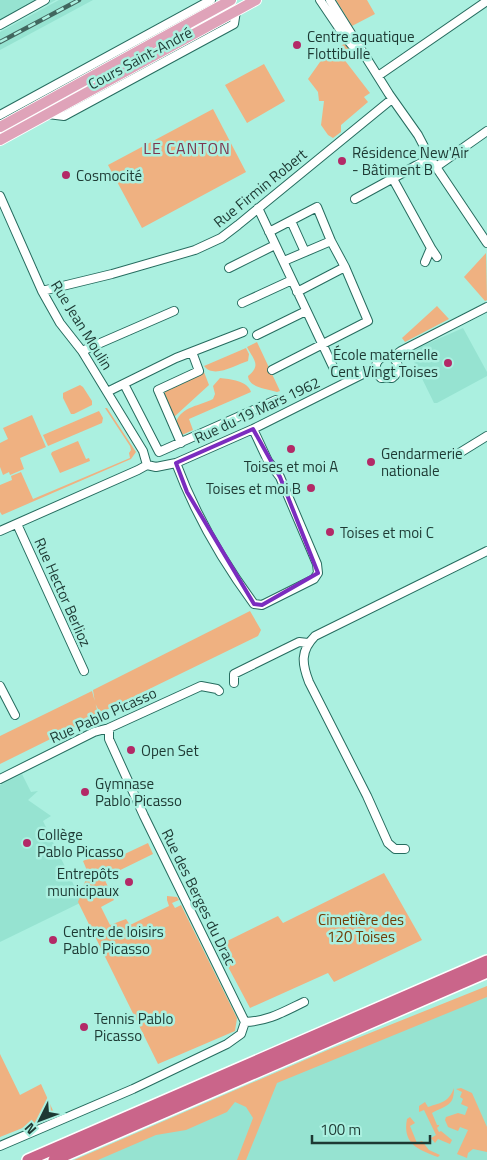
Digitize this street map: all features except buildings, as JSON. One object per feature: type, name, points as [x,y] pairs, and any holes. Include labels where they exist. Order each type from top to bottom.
[{"type":"highway","points":[[28,1160],[487,961]]},
{"type":"highway","points":[[54,1160],[484,974]]},
{"type":"main road","name":"Cours Saint-André","points":[[0,140],[256,0]]},
{"type":"main road","name":"Cours Saint-André","points":[[21,110],[104,70],[225,2]]},
{"type":"main road","points":[[0,127],[21,110]]},
{"type":"street","points":[[4,23],[45,0]]},
{"type":"street","name":"Cours Saint-André","points":[[21,110],[79,72],[211,0]]},
{"type":"street","points":[[320,0],[345,37],[378,76]]},
{"type":"street","points":[[330,0],[392,99],[418,135],[436,168],[487,244]]},
{"type":"street","points":[[378,76],[487,1]]},
{"type":"street","name":"Cours Saint-André","points":[[79,72],[87,73],[94,69],[104,70]]},
{"type":"street","name":"Rue Firmin Robert","points":[[42,290],[112,274],[195,250],[221,238],[392,99]]},
{"type":"street","points":[[0,115],[21,110]]},
{"type":"street","points":[[436,168],[487,131]]},
{"type":"street","points":[[355,199],[430,158]]},
{"type":"street","points":[[393,179],[437,257]]},
{"type":"street","name":"Rue Jean Moulin","points":[[0,196],[42,290],[60,323],[82,351],[110,396],[143,451],[147,465]]},
{"type":"street","points":[[269,232],[317,207],[368,321],[272,370]]},
{"type":"street","points":[[258,208],[336,373]]},
{"type":"street","points":[[291,221],[306,252]]},
{"type":"street","points":[[284,261],[331,241]]},
{"type":"street","points":[[229,268],[275,245]]},
{"type":"street","points":[[425,262],[431,248]]},
{"type":"street","points":[[297,292],[345,268]]},
{"type":"street","points":[[242,303],[292,280]]},
{"type":"street","name":"Rue du 19 Mars 1962","points":[[147,465],[156,467],[176,463],[253,429],[375,368],[381,357],[393,358],[402,351],[487,307]]},
{"type":"street","points":[[257,335],[306,310]]},
{"type":"street","points":[[82,351],[174,311]]},
{"type":"street","points":[[104,404],[124,384],[192,352],[243,332]]},
{"type":"street","points":[[192,352],[199,371],[158,390],[181,443],[276,400]]},
{"type":"street","points":[[375,368],[382,378],[392,378],[397,374],[398,368],[397,362],[393,358]]},
{"type":"street","name":"Rue Jean Moulin","points":[[124,384],[159,452],[181,443]]},
{"type":"street","points":[[176,463],[187,492],[218,548],[254,604],[262,605],[314,579],[318,573],[317,564],[280,477],[268,461],[253,429]]},
{"type":"street","points":[[461,452],[487,436]]},
{"type":"street","points":[[0,531],[147,465]]},
{"type":"street","name":"Rue Hector Berlioz","points":[[17,524],[84,671]]},
{"type":"street","points":[[404,849],[395,849],[388,843],[368,796],[309,682],[304,668],[303,654],[308,643],[315,636],[487,552]]},
{"type":"street","points":[[234,683],[234,674],[240,670],[299,642],[308,643]]},
{"type":"street","name":"Rue Pablo Picasso","points":[[0,779],[88,736],[201,686],[219,691]]},
{"type":"street","points":[[1,689],[15,715]]},
{"type":"street","name":"Rue des Berges du Drac","points":[[109,728],[109,739],[144,816],[245,1022]]},
{"type":"street","points":[[0,1146],[210,1053],[236,1039],[241,1034],[245,1022],[256,1022],[271,1018],[304,1002]]},
{"type":"highlighted area","points":[[253,429],[280,477],[318,573],[262,605],[254,604],[187,492],[176,463]]},
{"type":"shaded area","points":[[0,0],[56,0],[0,30]]},
{"type":"shaded area","points":[[59,0],[93,0],[0,50],[0,32]]},
{"type":"shaded area","name":"École maternelle Cent Vingt Toises","points":[[463,328],[487,372],[487,376],[434,403],[410,354],[422,346]]},
{"type":"shaded area","name":"Collège Pablo Picasso","points":[[22,774],[31,792],[38,791],[28,800],[51,816],[43,821],[82,902],[0,942],[0,785]]},
{"type":"shaded area","points":[[487,995],[487,1160],[96,1160],[222,1105]]},
{"type":"green space","points":[[336,0],[367,0],[375,14],[352,26]]},
{"type":"green space","points":[[345,43],[351,51],[343,58],[370,93],[364,97],[368,102],[341,125],[341,132],[333,138],[328,135],[321,125],[324,101],[319,101],[318,92],[308,79],[320,62]]},
{"type":"green space","points":[[264,64],[285,101],[247,123],[225,85]]},
{"type":"green space","points":[[213,109],[246,172],[142,228],[108,165]]},
{"type":"green space","points":[[486,253],[487,300],[485,301],[464,277]]},
{"type":"green space","points":[[437,306],[449,319],[405,342],[402,338]]},
{"type":"green space","points":[[257,342],[280,391],[277,392],[259,387],[249,380],[248,376],[255,369],[255,362],[247,347]]},
{"type":"green space","points":[[246,348],[249,354],[248,361],[219,371],[208,370],[204,366]]},
{"type":"green space","points":[[204,372],[209,385],[174,417],[164,394],[166,390]]},
{"type":"green space","points":[[220,378],[243,383],[251,392],[189,419],[193,430],[182,435],[176,422],[179,417],[192,407],[213,399],[215,394],[213,386]]},
{"type":"green space","points":[[80,385],[92,401],[92,405],[71,414],[63,398],[63,393]]},
{"type":"green space","points":[[105,408],[107,408],[136,452],[131,459],[2,515],[0,512],[0,485],[12,480],[11,476],[21,472],[33,499],[130,458],[130,446]]},
{"type":"green space","points":[[99,411],[103,418],[102,423],[48,446],[43,435]]},
{"type":"green space","points":[[32,415],[46,447],[20,458],[24,469],[10,475],[9,472],[3,475],[0,467],[0,443],[8,439],[3,428]]},
{"type":"green space","points":[[78,441],[86,459],[89,458],[90,461],[60,473],[51,454],[52,452]]},
{"type":"green space","points":[[250,611],[261,630],[258,636],[100,713],[95,703],[93,690]]},
{"type":"green space","points":[[92,691],[98,713],[97,716],[0,764],[0,736]]},
{"type":"green space","points":[[148,843],[153,854],[104,878],[114,900],[101,907],[110,925],[126,919],[130,925],[169,906],[167,896],[177,897],[179,900],[172,903],[175,908],[181,905],[237,1018],[235,1031],[158,1064],[78,902],[88,873],[83,861],[109,848],[114,859]]},
{"type":"green space","name":"Cimetière des 120 Toises","points":[[384,873],[422,940],[334,982],[328,973],[250,1008],[217,946],[278,916],[283,923]]},
{"type":"green space","points":[[487,986],[487,997],[277,1083],[246,1160],[237,1160],[253,1118],[246,1107],[235,1102],[227,1112],[186,1130],[156,1135],[98,1160],[74,1160],[330,1049]]},
{"type":"green space","points":[[0,1054],[20,1095],[41,1084],[55,1115],[0,1137]]},
{"type":"green space","points":[[454,1088],[451,1102],[432,1113],[437,1125],[439,1125],[437,1128],[439,1132],[441,1131],[452,1140],[450,1144],[438,1139],[435,1143],[431,1138],[436,1135],[424,1110],[419,1112],[419,1106],[425,1102],[428,1107],[444,1101],[449,1097]]},
{"type":"green space","points":[[461,1088],[472,1093],[487,1127],[487,1152],[473,1149],[468,1153],[467,1158],[457,1154],[468,1130],[460,1127],[458,1131],[448,1127],[445,1120],[446,1117],[458,1113],[465,1115],[468,1107],[461,1104],[463,1099],[460,1097],[462,1092],[456,1089]]},
{"type":"green space","points":[[410,1117],[415,1123],[410,1126],[417,1143],[422,1141],[429,1150],[440,1155],[438,1157],[424,1152],[410,1140],[406,1128],[407,1119]]},
{"type":"railway","points":[[0,42],[79,0]]},
{"type":"place","name":"Centre aquatique Flottibulle","points":[[297,45]]},
{"type":"place","name":"Résidence New'Air - Bâtiment B","points":[[342,161]]},
{"type":"place","name":"Cosmocité","points":[[66,175]]},
{"type":"place","name":"École maternelle Cent Vingt Toises","points":[[448,363]]},
{"type":"place","name":"Toises et moi A","points":[[291,449]]},
{"type":"place","name":"Gendarmerie nationale","points":[[371,462]]},
{"type":"place","name":"Toises et moi B","points":[[311,488]]},
{"type":"place","name":"Toises et moi C","points":[[330,532]]},
{"type":"place","name":"Open Set","points":[[131,750]]},
{"type":"place","name":"Gymnase Pablo Picasso","points":[[85,792]]},
{"type":"place","name":"Collège Pablo Picasso","points":[[27,843]]},
{"type":"place","name":"Entrepôts municipaux","points":[[129,882]]},
{"type":"place","name":"Centre de loisirs Pablo Picasso","points":[[53,940]]},
{"type":"place","name":"Tennis Pablo Picasso","points":[[84,1027]]},
{"type":"district","name":"LE CANTON","points":[[187,148]]}]
